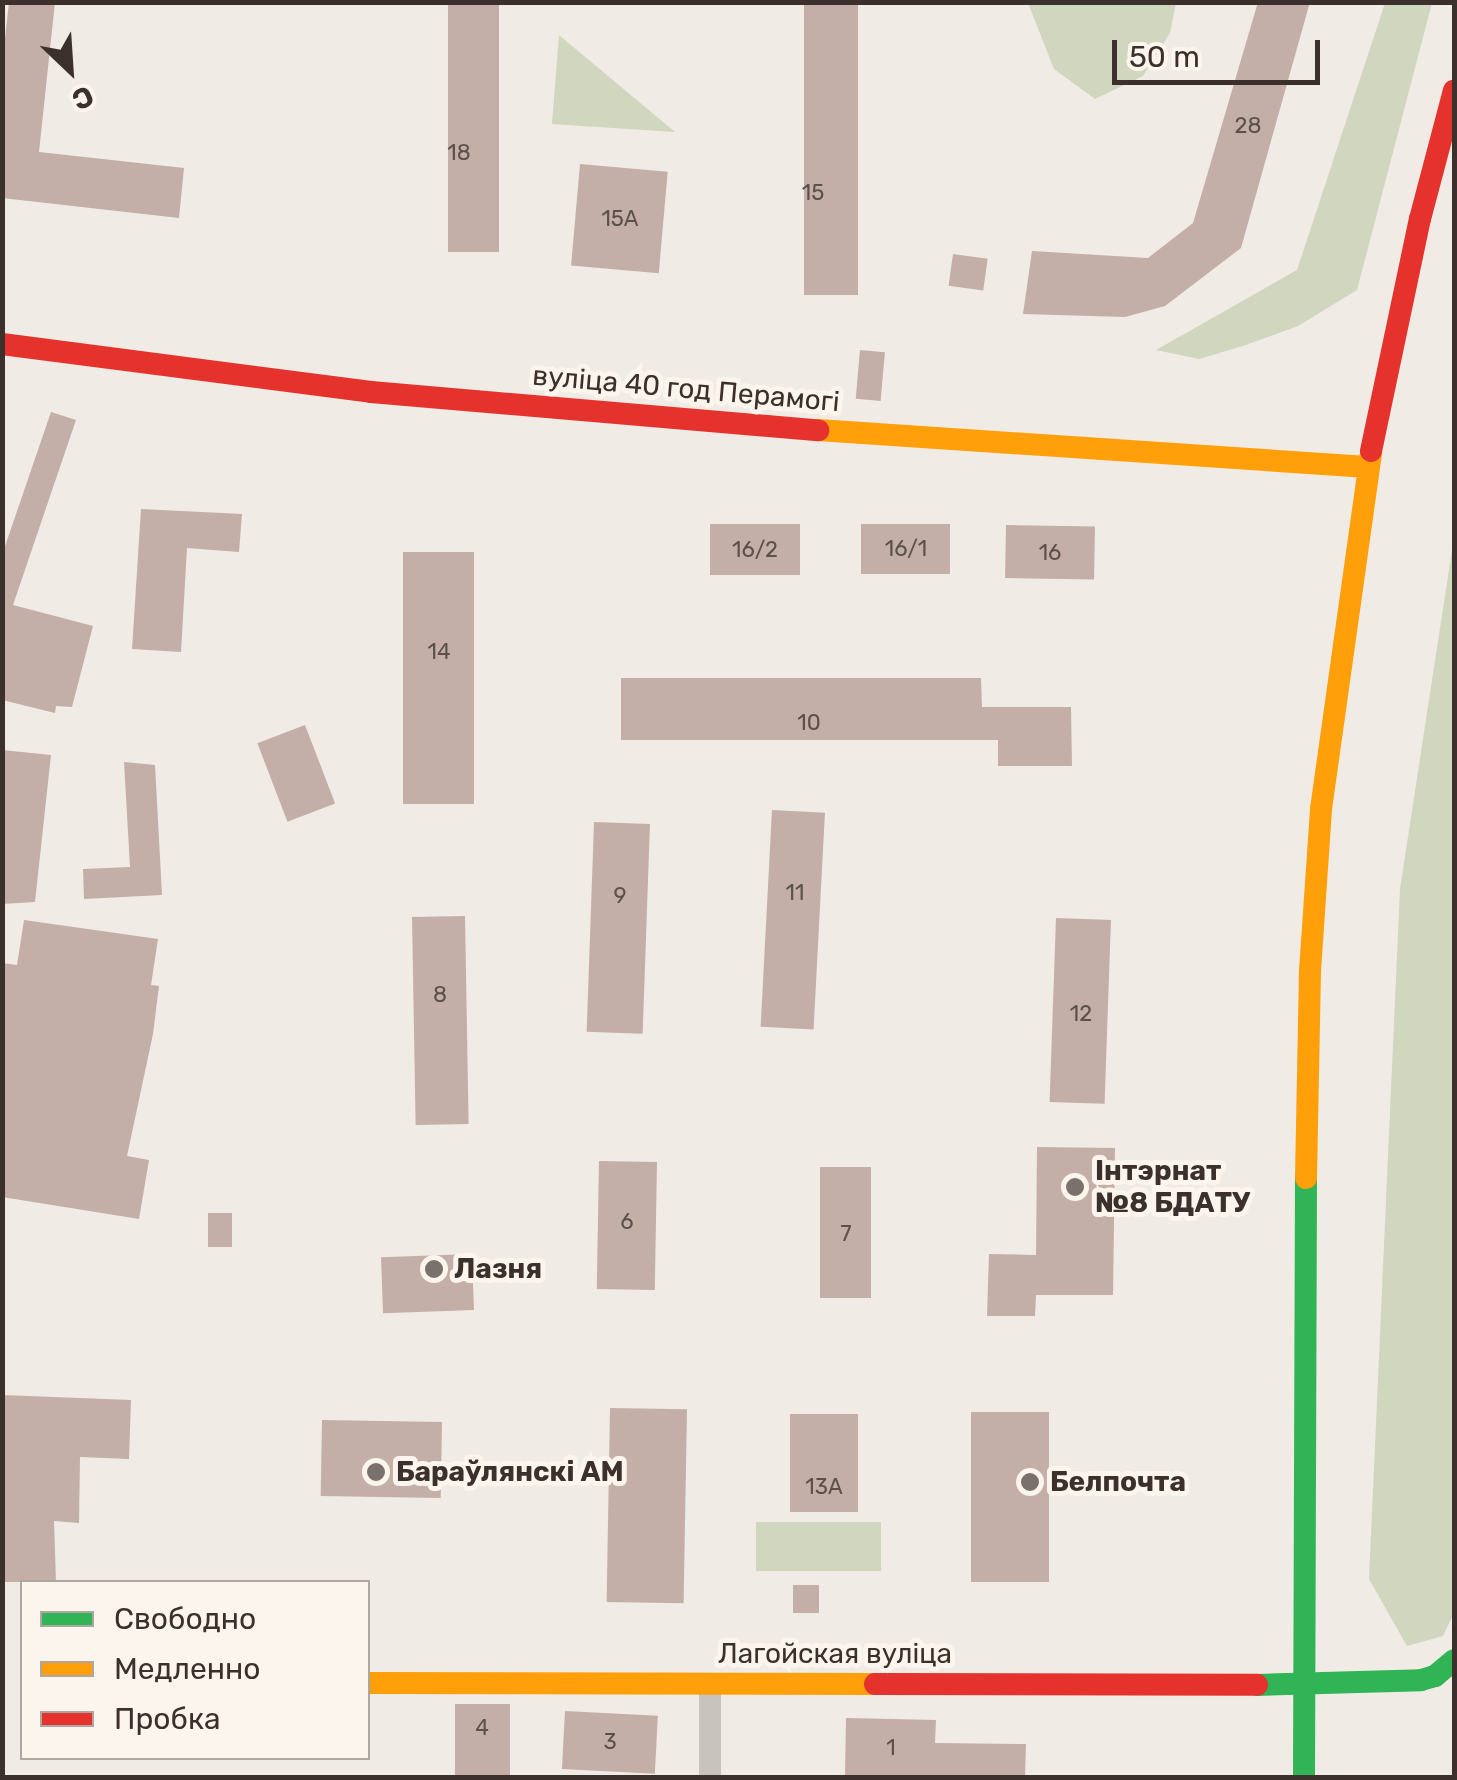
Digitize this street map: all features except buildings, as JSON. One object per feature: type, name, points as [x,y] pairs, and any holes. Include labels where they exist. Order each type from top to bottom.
[{"type":"street","points":[[1304,1778],[1302,1410],[1310,971],[1322,809],[1368,467],[1420,219],[1454,90]]},
{"type":"street","name":"вуліца 40 год Перамогі","points":[[2,344],[371,392],[684,422],[1368,467]]},
{"type":"street","name":"Лагойская вуліца","points":[[370,1682],[1303,1685],[1421,1680],[1435,1676],[1454,1660]]},
{"type":"street","points":[[710,1684],[710,1778]]},
{"type":"green space","points":[[1028,3],[1176,3],[1170,33],[1143,76],[1095,99],[1054,69]]},
{"type":"green space","points":[[1385,3],[1432,3],[1357,290],[1298,326],[1243,346],[1199,359],[1156,350],[1297,270]]},
{"type":"green space","points":[[559,35],[675,132],[552,124]]},
{"type":"green space","points":[[1454,537],[1454,1613],[1443,1636],[1407,1646],[1369,1579],[1400,889]]},
{"type":"green space","points":[[756,1522],[881,1522],[881,1571],[756,1571]]},
{"type":"traffic: fast","points":[[1304,1778],[1306,1178]]},
{"type":"traffic: fast","points":[[1257,1685],[1421,1680],[1435,1676],[1454,1660]]},
{"type":"traffic: slow","points":[[818,430],[1368,467]]},
{"type":"traffic: slow","points":[[1306,1178],[1310,971],[1321,809],[1371,451]]},
{"type":"traffic: slow","points":[[370,1683],[875,1684]]},
{"type":"traffic: jam","points":[[1371,451],[1420,219],[1454,90]]},
{"type":"traffic: jam","points":[[2,344],[371,392],[818,430]]},
{"type":"traffic: jam","points":[[875,1684],[1257,1685]]},
{"type":"place","name":"Інтэрнат №8 БДАТУ","points":[[1075,1187]]},
{"type":"place","name":"Лазня","points":[[434,1269]]},
{"type":"place","name":"Бараўлянскі АМ","points":[[376,1472]]},
{"type":"place","name":"Белпочта","points":[[1030,1482]]}]
